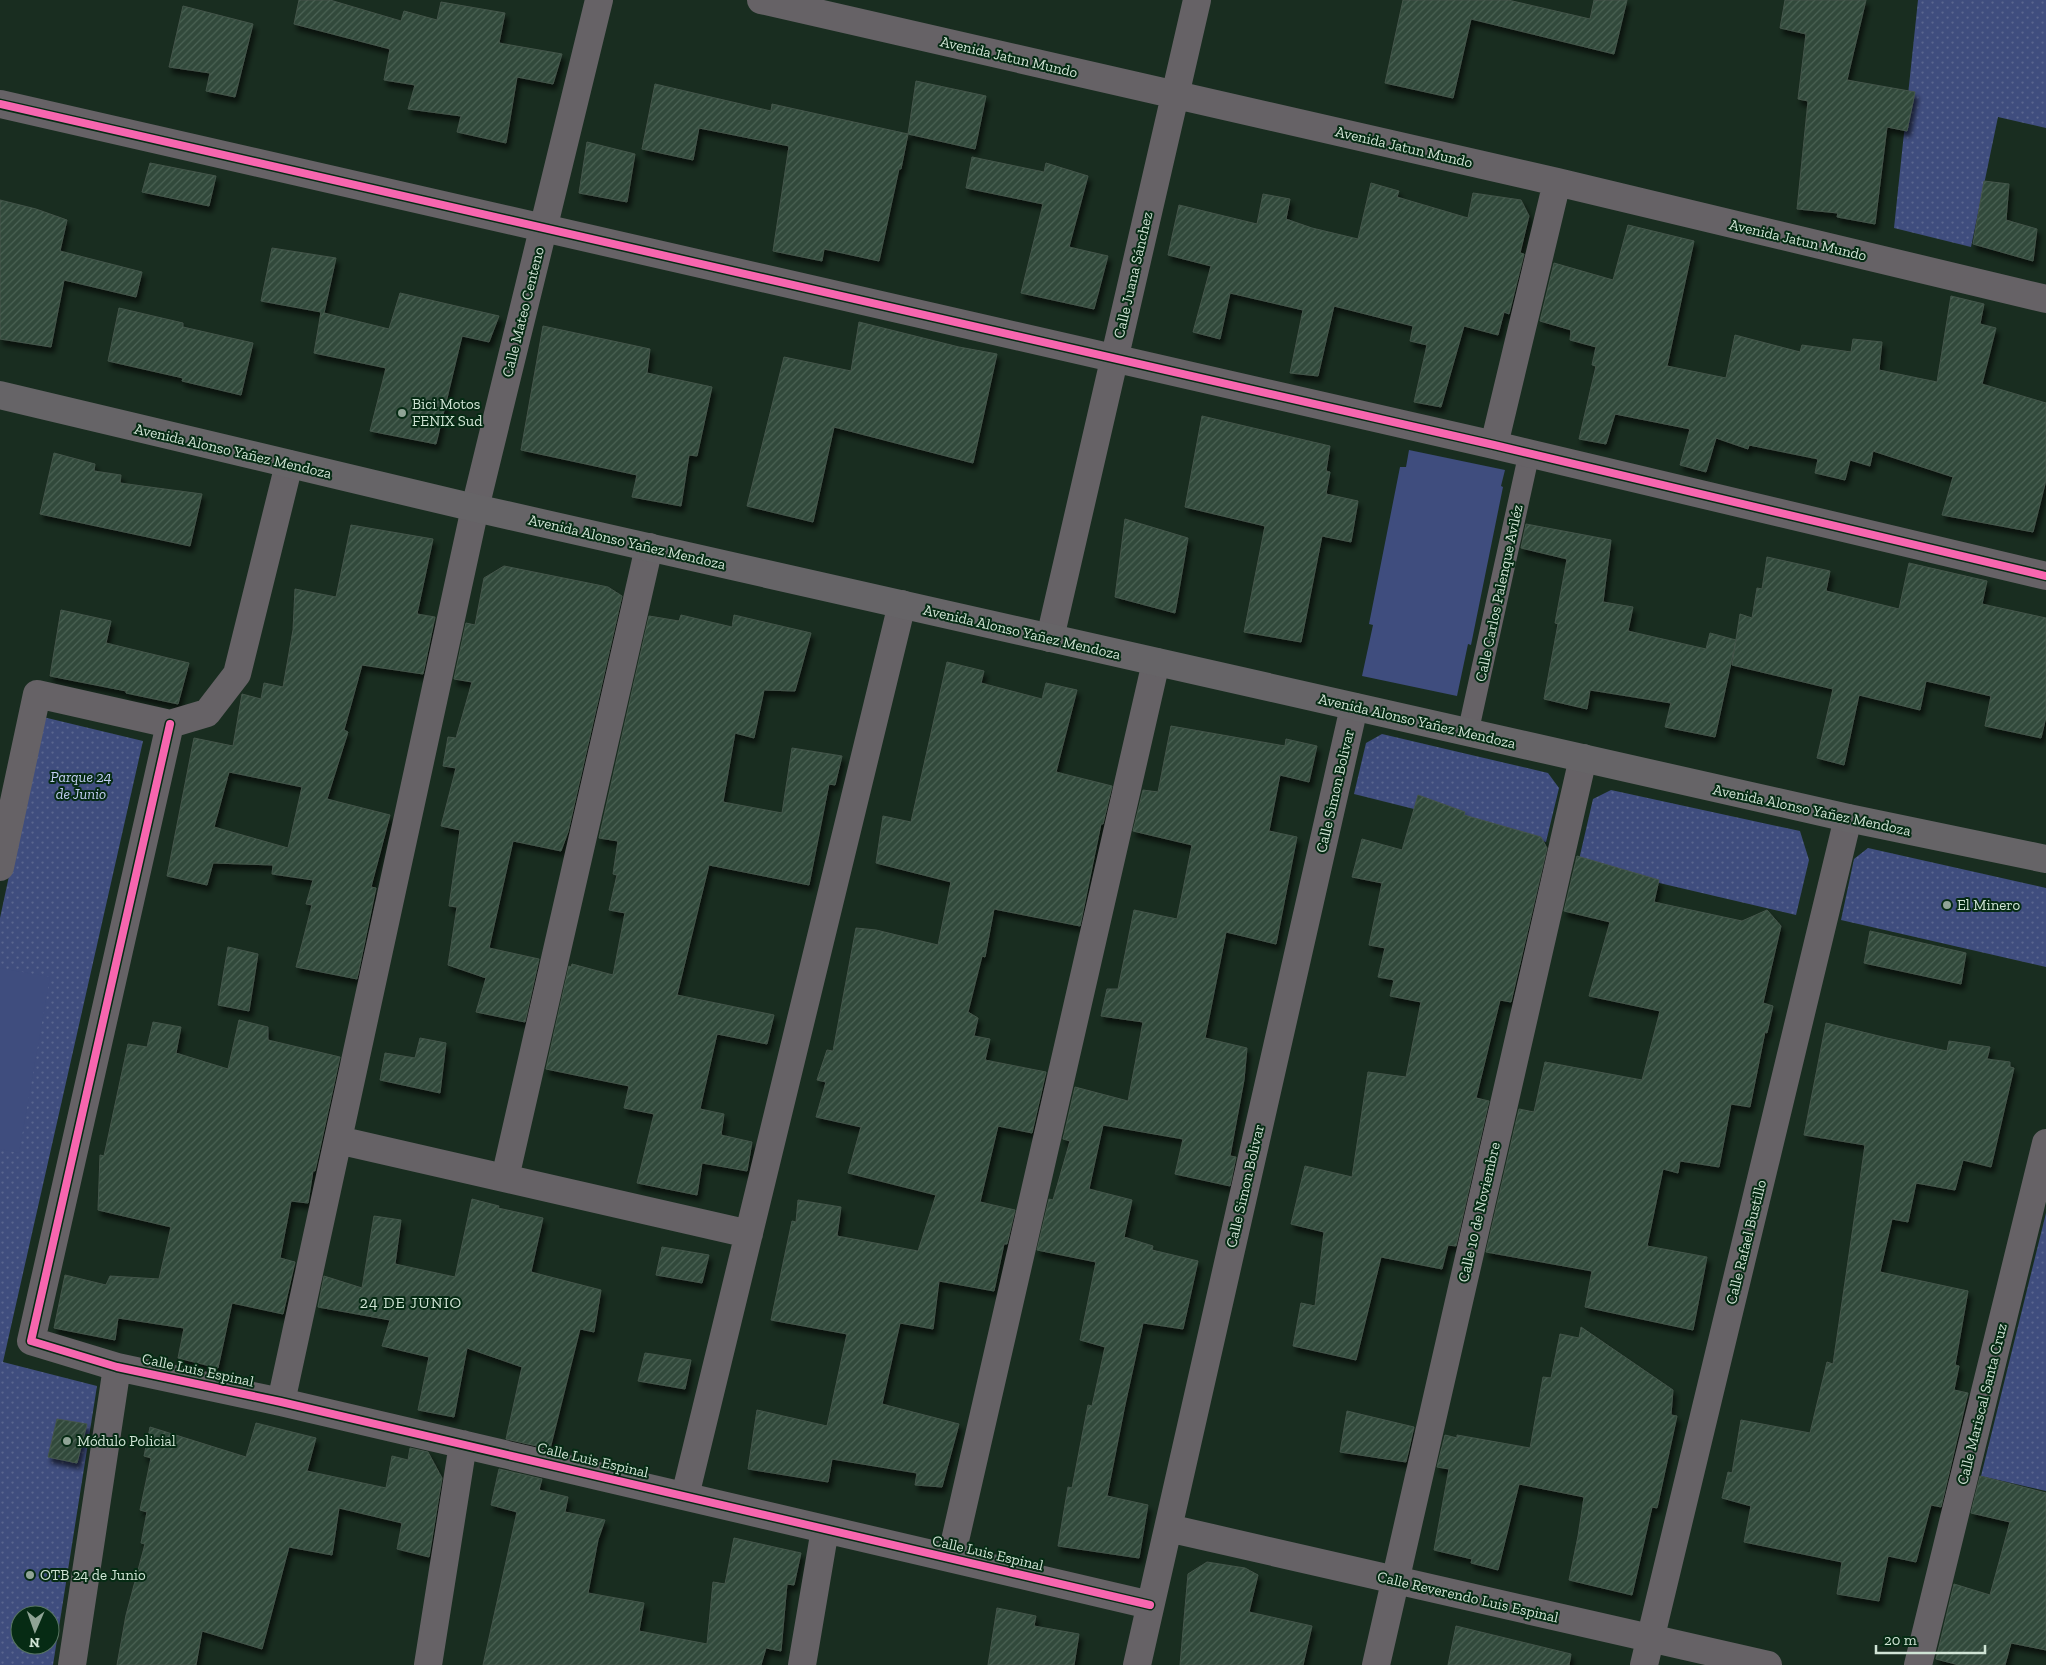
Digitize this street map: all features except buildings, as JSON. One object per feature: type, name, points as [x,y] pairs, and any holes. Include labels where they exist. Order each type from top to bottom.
[{"type":"main road","name":"Avenida Alonso Yañez Mendoza","points":[[0,396],[475,508],[1354,707],[1848,818],[2046,859]]},
{"type":"street","name":"Calle Mateo Centeno","points":[[281,1402],[475,508],[599,0]]},
{"type":"street","name":"Avenida Jatun Mundo","points":[[761,0],[1557,182],[2046,299]]},
{"type":"street","name":"Calle Juana Sánchez","points":[[1050,638],[1197,0]]},
{"type":"street","points":[[0,104],[1494,445],[2046,576]]},
{"type":"street","points":[[1494,445],[1557,182]]},
{"type":"street","points":[[0,867],[37,694],[170,724],[207,713],[237,674],[289,464]]},
{"type":"street","points":[[505,1178],[648,547]]},
{"type":"street","points":[[685,1496],[902,604]]},
{"type":"street","points":[[951,1558],[1156,662]]},
{"type":"street","name":"Calle Simon Bolivar","points":[[1137,1665],[1354,707]]},
{"type":"street","name":"Calle Luis Espinal","points":[[170,724],[31,1341],[118,1367],[281,1402],[1150,1605]]},
{"type":"street","name":"Calle 10 de Noviembre","points":[[1376,1665],[1583,758]]},
{"type":"street","name":"Calle Rafael Bustillo","points":[[1644,1665],[1848,818]]},
{"type":"street","points":[[338,1140],[749,1234]]},
{"type":"street","name":"Calle Mariscal Santa Cruz","points":[[1918,1665],[2046,1143]]},
{"type":"street","points":[[72,1665],[118,1367]]},
{"type":"street","points":[[428,1665],[463,1444]]},
{"type":"street","name":"Calle Reverendo Luis Espinal","points":[[1168,1528],[1768,1665]]},
{"type":"street","points":[[802,1665],[825,1529]]},
{"type":"lane","name":"Calle Carlos Palenque Aviléz","points":[[1468,732],[1529,454]]},
{"type":"green space","points":[[1918,0],[2046,0],[2046,128],[1998,117],[1971,247],[1894,228]]},
{"type":"green space","points":[[1409,450],[1505,470],[1471,645],[1468,644],[1457,696],[1362,676],[1373,625],[1369,624],[1400,467],[1406,467]]},
{"type":"green space","name":"Parque 24 de Junio","points":[[43,717],[143,741],[3,1362],[97,1386],[60,1621],[60,1605],[10,1605],[10,1655],[55,1655],[53,1665],[0,1665],[0,918]]},
{"type":"green space","points":[[1382,734],[1548,773],[1559,788],[1546,842],[1354,794],[1366,743]]},
{"type":"green space","points":[[1611,790],[1800,831],[1809,860],[1796,915],[1578,864],[1593,799]]},
{"type":"green space","points":[[1868,848],[2046,888],[2046,967],[1841,920],[1854,859]]},
{"type":"green space","points":[[0,968],[50,977],[19,1153],[0,1149]]},
{"type":"green space","points":[[2046,1213],[2046,1491],[1981,1476]]},
{"type":"cycle path","points":[[0,104],[1494,445],[2046,576]]},
{"type":"cycle path","points":[[170,724],[31,1341],[117,1367],[281,1402],[1150,1605]]},
{"type":"place","name":"Bici Motos FENIX Sud","points":[[402,413]]},
{"type":"place","name":"El Minero","points":[[1947,905]]},
{"type":"place","name":"Módulo Policial","points":[[67,1441]]},
{"type":"place","name":"OTB 24 de Junio","points":[[30,1575]]},
{"type":"district","name":"24 DE JUNIO","points":[[411,1302]]}]
